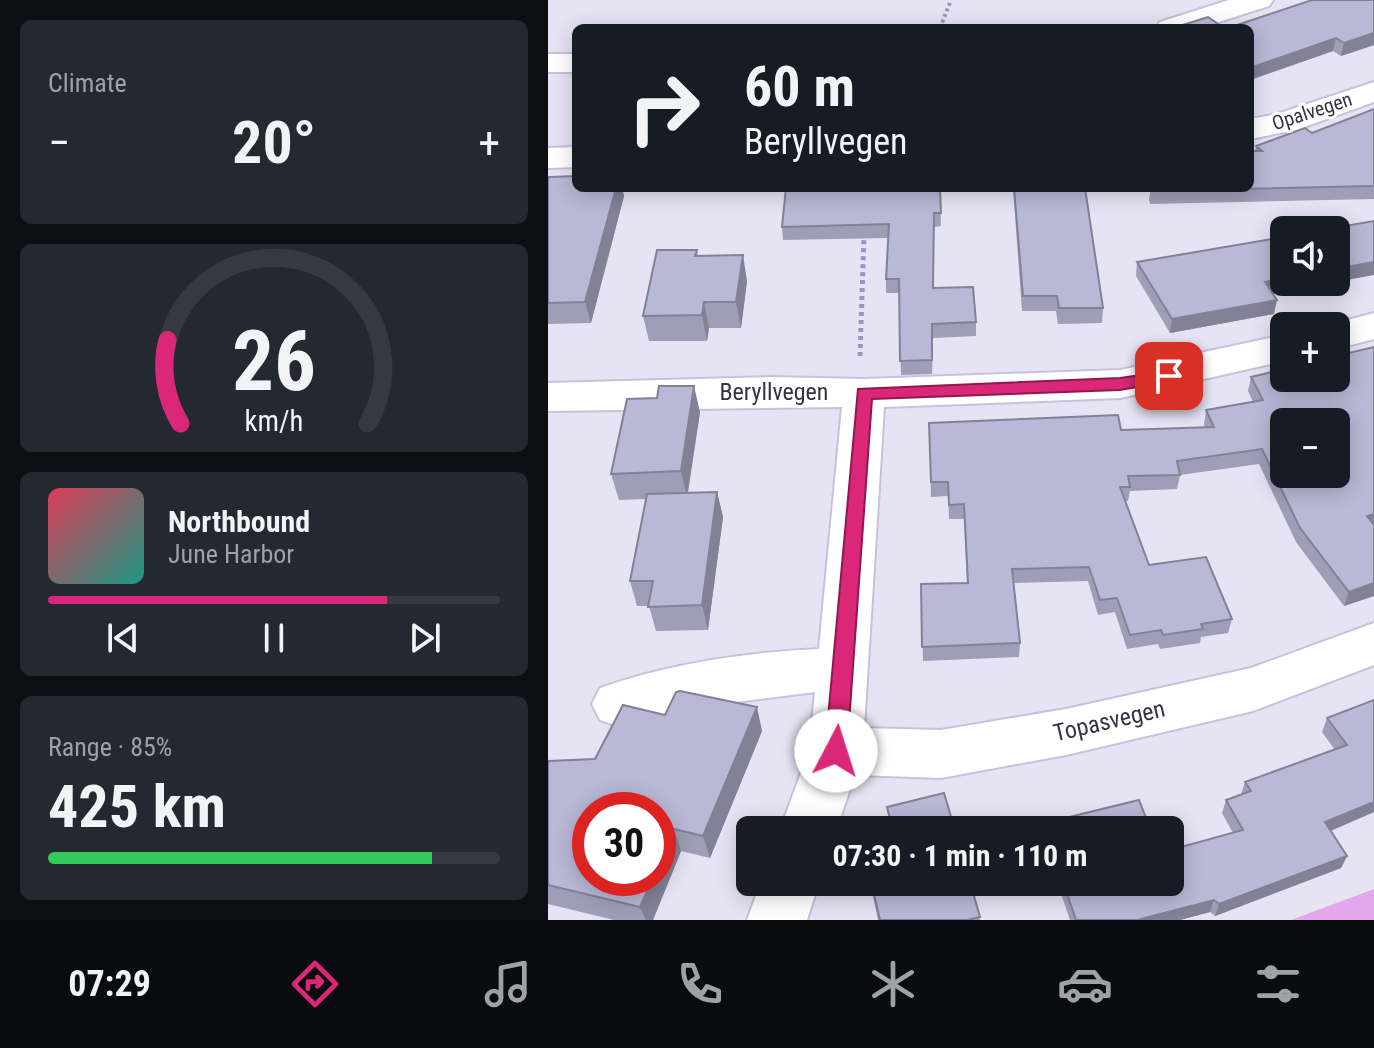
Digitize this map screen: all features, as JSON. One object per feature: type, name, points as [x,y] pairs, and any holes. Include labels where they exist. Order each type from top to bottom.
[{"type":"street","points":[[1183,24],[1259,0]]},
{"type":"street","points":[[548,63],[572,63]]},
{"type":"street","name":"Opalvegen","points":[[1254,128],[1284,123],[1374,91]]},
{"type":"street","points":[[548,158],[572,157]]},
{"type":"street","points":[[1350,332],[1374,326]]},
{"type":"street","name":"Beryllvegen","points":[[548,397],[772,391],[864,393],[1120,384],[1169,376],[1270,351]]},
{"type":"street","points":[[813,816],[836,751],[864,393]]},
{"type":"street","name":"Topasvegen","points":[[836,751],[941,754],[1066,732],[1253,689],[1374,644]]},
{"type":"street","points":[[618,704],[741,678],[798,670],[842,670]]},
{"type":"street","points":[[777,920],[785,896]]},
{"type":"path","points":[[942,24],[951,0]]},
{"type":"path","points":[[864,219],[860,371],[864,393]]},
{"type":"shaded area","points":[[1374,889],[1374,920],[1291,920]]},
{"type":"building","points":[[1312,0],[1374,0],[1374,33],[1344,43],[1336,38],[1254,67],[1254,24],[1240,24]]},
{"type":"building","points":[[1208,17],[1218,24],[1186,24]]},
{"type":"building","points":[[1374,109],[1374,186],[1254,189],[1254,151],[1262,151],[1256,146],[1305,128],[1312,133]]},
{"type":"building","points":[[572,176],[572,192],[615,192],[585,302],[548,303],[548,177]]},
{"type":"building","points":[[786,192],[940,192],[941,213],[934,213],[933,288],[973,287],[976,322],[932,324],[932,360],[900,361],[899,279],[886,279],[889,224],[782,227]]},
{"type":"building","points":[[1014,192],[1086,192],[1103,308],[1059,308],[1057,296],[1023,296]]},
{"type":"building","points":[[1374,221],[1374,262],[1350,266],[1350,225]]},
{"type":"building","points":[[1270,239],[1270,281],[1265,282],[1270,296],[1277,300],[1172,319],[1137,262]]},
{"type":"building","points":[[657,250],[697,250],[695,256],[743,255],[736,302],[704,302],[702,315],[643,316]]},
{"type":"building","points":[[1374,347],[1374,514],[1367,516],[1374,525],[1374,583],[1349,592],[1300,528],[1281,488],[1350,488],[1350,408],[1270,408],[1270,466],[1262,449],[1177,461],[1180,475],[1128,476],[1130,487],[1120,487],[1149,565],[1206,557],[1232,619],[1201,624],[1203,629],[1163,635],[1161,630],[1130,635],[1117,598],[1100,600],[1089,567],[1012,569],[1020,643],[922,647],[921,584],[968,583],[964,504],[949,505],[948,482],[931,482],[929,423],[1118,415],[1121,430],[1214,427],[1206,410],[1263,400],[1251,377],[1270,372],[1270,392],[1350,392],[1350,353]]},
{"type":"building","points":[[659,386],[694,386],[681,471],[611,474],[627,399],[657,398]]},
{"type":"building","points":[[717,492],[702,605],[648,607],[653,581],[630,581],[647,494]]},
{"type":"building","points":[[676,692],[757,707],[703,836],[676,829],[676,792],[572,792],[572,891],[548,885],[548,761],[595,759],[623,705],[665,715]]},
{"type":"building","points":[[1374,700],[1374,802],[1325,822],[1347,856],[1219,904],[1214,900],[1137,920],[1076,920],[1068,896],[1184,896],[1184,846],[1243,830],[1226,800],[1251,791],[1245,782],[1347,745],[1327,718]]},
{"type":"building","points":[[944,793],[951,816],[889,816],[887,807]]},
{"type":"building","points":[[1139,800],[1145,816],[1073,816]]},
{"type":"building","points":[[594,896],[645,896],[640,907]]},
{"type":"building","points":[[874,896],[974,896],[980,917],[967,920],[880,920]]},
{"type":"route","points":[[836,751],[864,393],[1120,384],[1169,376]]}]
